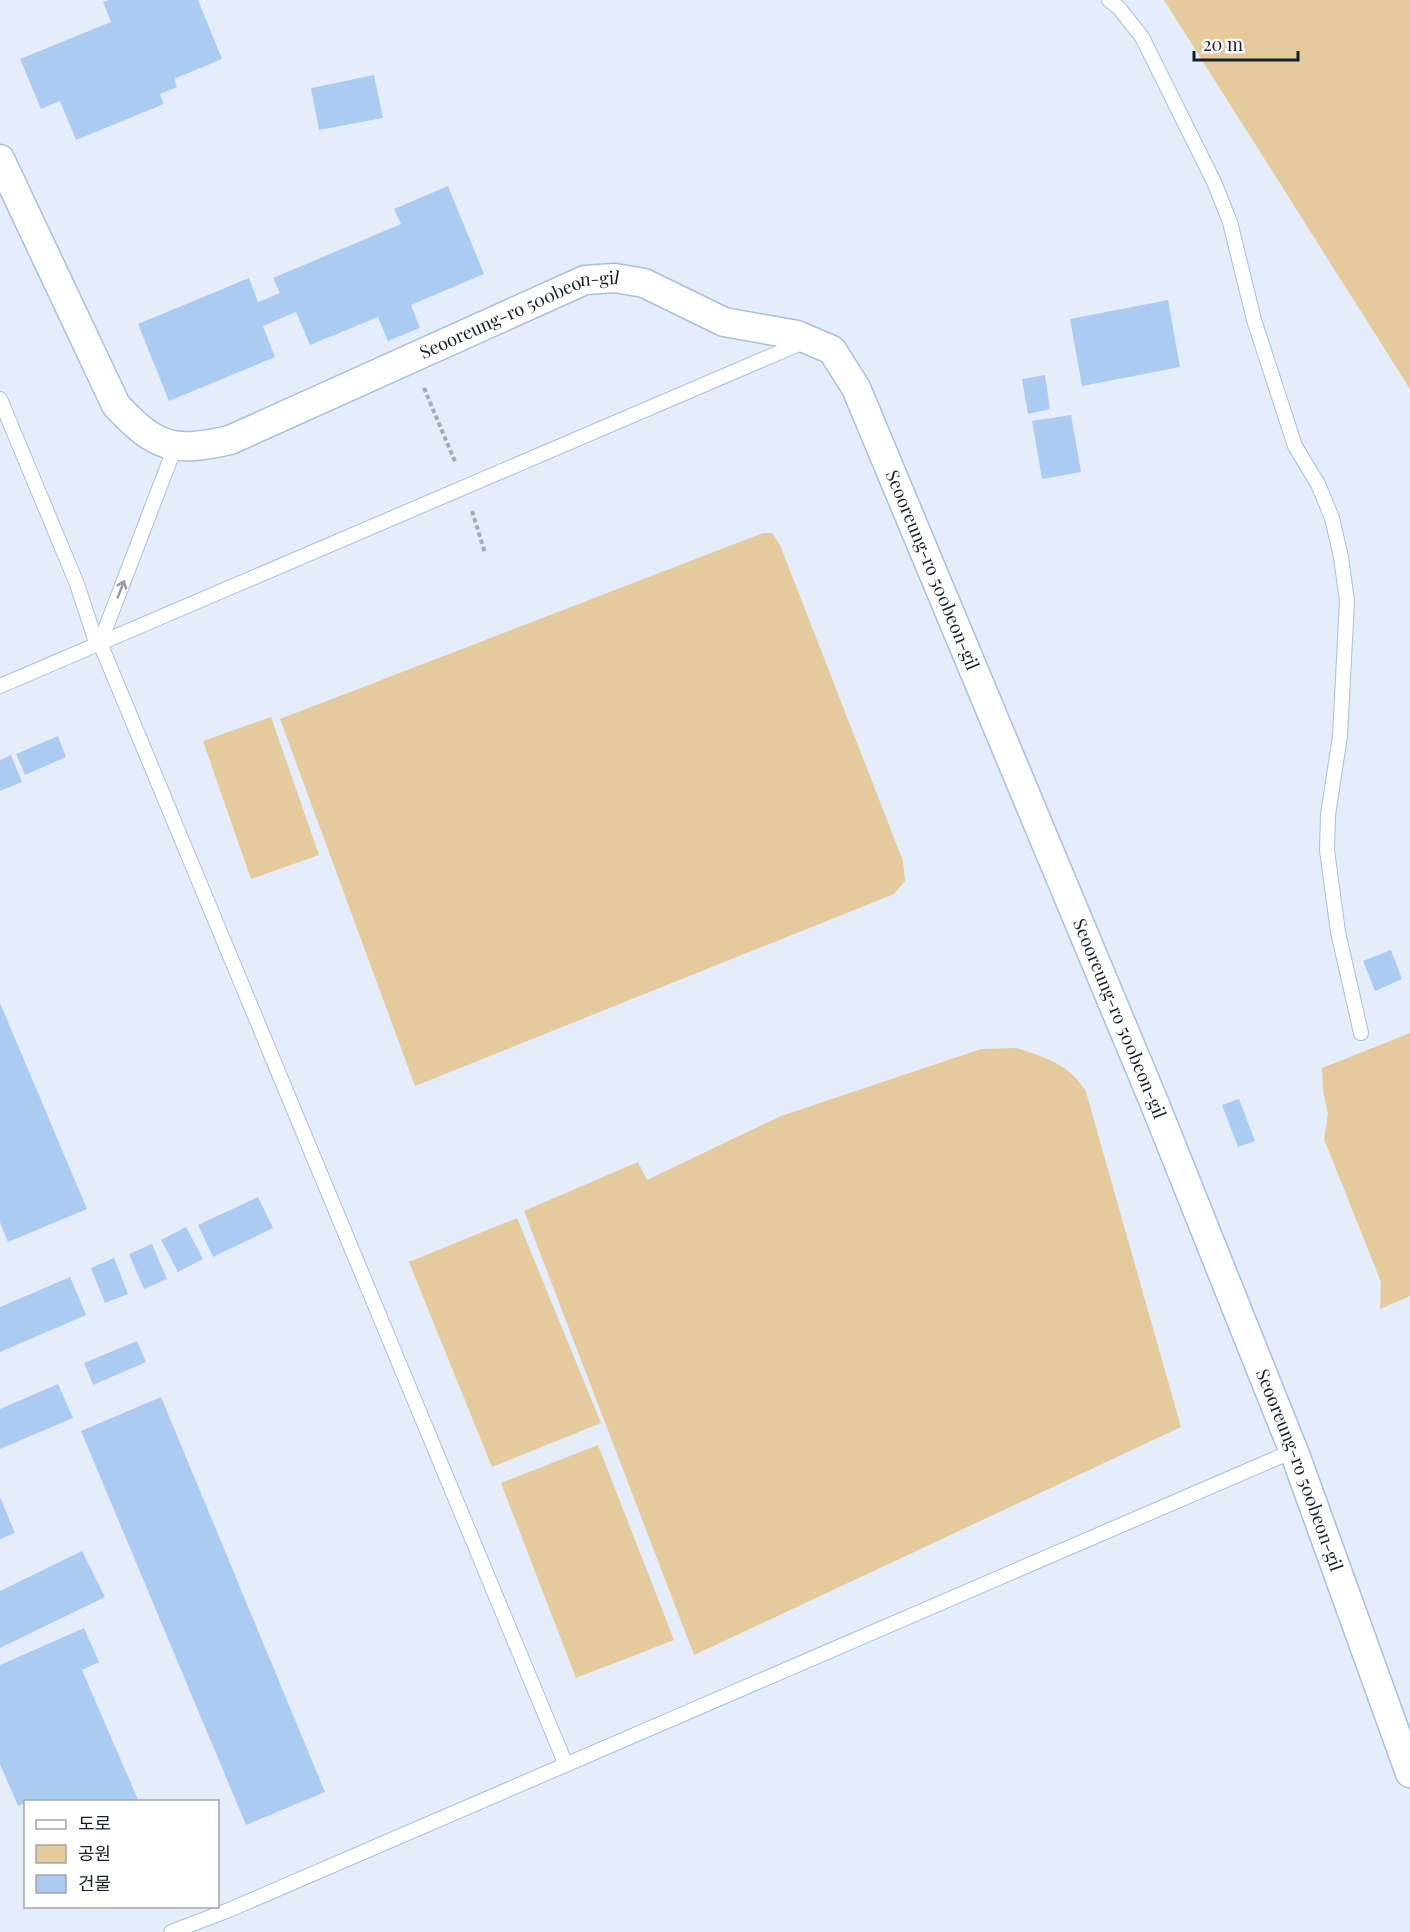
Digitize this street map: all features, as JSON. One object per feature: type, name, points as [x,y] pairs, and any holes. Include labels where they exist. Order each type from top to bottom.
[{"type":"street","name":"Seooreung-ro 500beon-gil","points":[[0,159],[117,405],[135,424],[154,439],[175,447],[197,447],[230,440],[585,280],[615,278],[644,283],[724,322],[797,334],[832,350],[856,388],[1051,849],[1293,1451],[1410,1773]]},
{"type":"lane","points":[[1109,0],[1119,8],[1142,37],[1214,182],[1230,222],[1254,320],[1295,446],[1318,484],[1332,518],[1341,557],[1347,601],[1340,736],[1328,815],[1327,850],[1331,892],[1340,941],[1361,1033]]},
{"type":"lane","points":[[0,686],[809,340]]},
{"type":"lane","points":[[0,399],[77,584],[99,644],[566,1765]]},
{"type":"lane","points":[[99,644],[175,447]]},
{"type":"lane","points":[[171,1932],[229,1910],[1293,1451]]},
{"type":"path","points":[[412,358],[465,487],[485,553]]},
{"type":"green space","points":[[1164,0],[1410,0],[1410,389]]},
{"type":"green space","points":[[763,533],[772,533],[780,545],[903,861],[905,881],[894,894],[415,1086],[280,719]]},
{"type":"green space","points":[[271,717],[319,855],[251,879],[203,741]]},
{"type":"green space","points":[[1410,1033],[1410,1296],[1380,1309],[1381,1282],[1324,1139],[1328,1114],[1323,1091],[1322,1068]]},
{"type":"green space","points":[[1016,1048],[1056,1063],[1073,1075],[1086,1092],[1181,1427],[694,1655],[524,1211],[638,1162],[647,1180],[781,1116],[981,1049]]},
{"type":"green space","points":[[517,1218],[601,1423],[492,1467],[409,1262]]},
{"type":"green space","points":[[598,1445],[674,1640],[576,1678],[501,1483]]},
{"type":"building","points":[[109,0],[198,0],[222,59],[174,79],[177,87],[160,94],[164,104],[76,140],[60,101],[41,109],[20,59],[111,22],[103,2]]},
{"type":"building","points":[[374,75],[383,118],[319,130],[311,88]]},
{"type":"building","points":[[448,186],[484,274],[411,305],[420,328],[388,341],[378,317],[310,345],[296,312],[263,326],[275,357],[169,401],[138,324],[249,278],[258,302],[280,293],[273,278],[401,224],[394,209]]},
{"type":"building","points":[[1168,300],[1180,367],[1082,386],[1070,319]]},
{"type":"building","points":[[1045,375],[1050,409],[1028,414],[1022,379]]},
{"type":"building","points":[[1071,415],[1081,472],[1042,479],[1032,421]]},
{"type":"building","points":[[58,736],[66,757],[25,775],[16,754]]},
{"type":"building","points":[[11,755],[22,782],[0,791],[0,760]]},
{"type":"building","points":[[1391,950],[1402,979],[1375,991],[1363,961]]},
{"type":"building","points":[[0,1003],[87,1209],[8,1242],[0,1222]]},
{"type":"building","points":[[1239,1099],[1255,1141],[1238,1147],[1222,1105]]},
{"type":"building","points":[[258,1197],[273,1228],[213,1257],[198,1225]]},
{"type":"building","points":[[186,1227],[203,1259],[178,1272],[161,1240]]},
{"type":"building","points":[[152,1244],[167,1279],[144,1289],[129,1254]]},
{"type":"building","points":[[114,1258],[128,1294],[105,1303],[91,1268]]},
{"type":"building","points":[[70,1277],[86,1315],[0,1352],[0,1307]]},
{"type":"building","points":[[137,1341],[146,1362],[93,1385],[84,1363]]},
{"type":"building","points":[[58,1384],[73,1418],[0,1449],[0,1409]]},
{"type":"building","points":[[161,1397],[325,1792],[246,1825],[81,1431]]},
{"type":"building","points":[[0,1497],[15,1533],[0,1539]]},
{"type":"building","points":[[82,1551],[105,1597],[0,1648],[0,1591]]},
{"type":"building","points":[[84,1628],[99,1662],[82,1670],[138,1800],[33,1799],[24,1800],[24,1803],[18,1806],[0,1764],[0,1665]]}]
